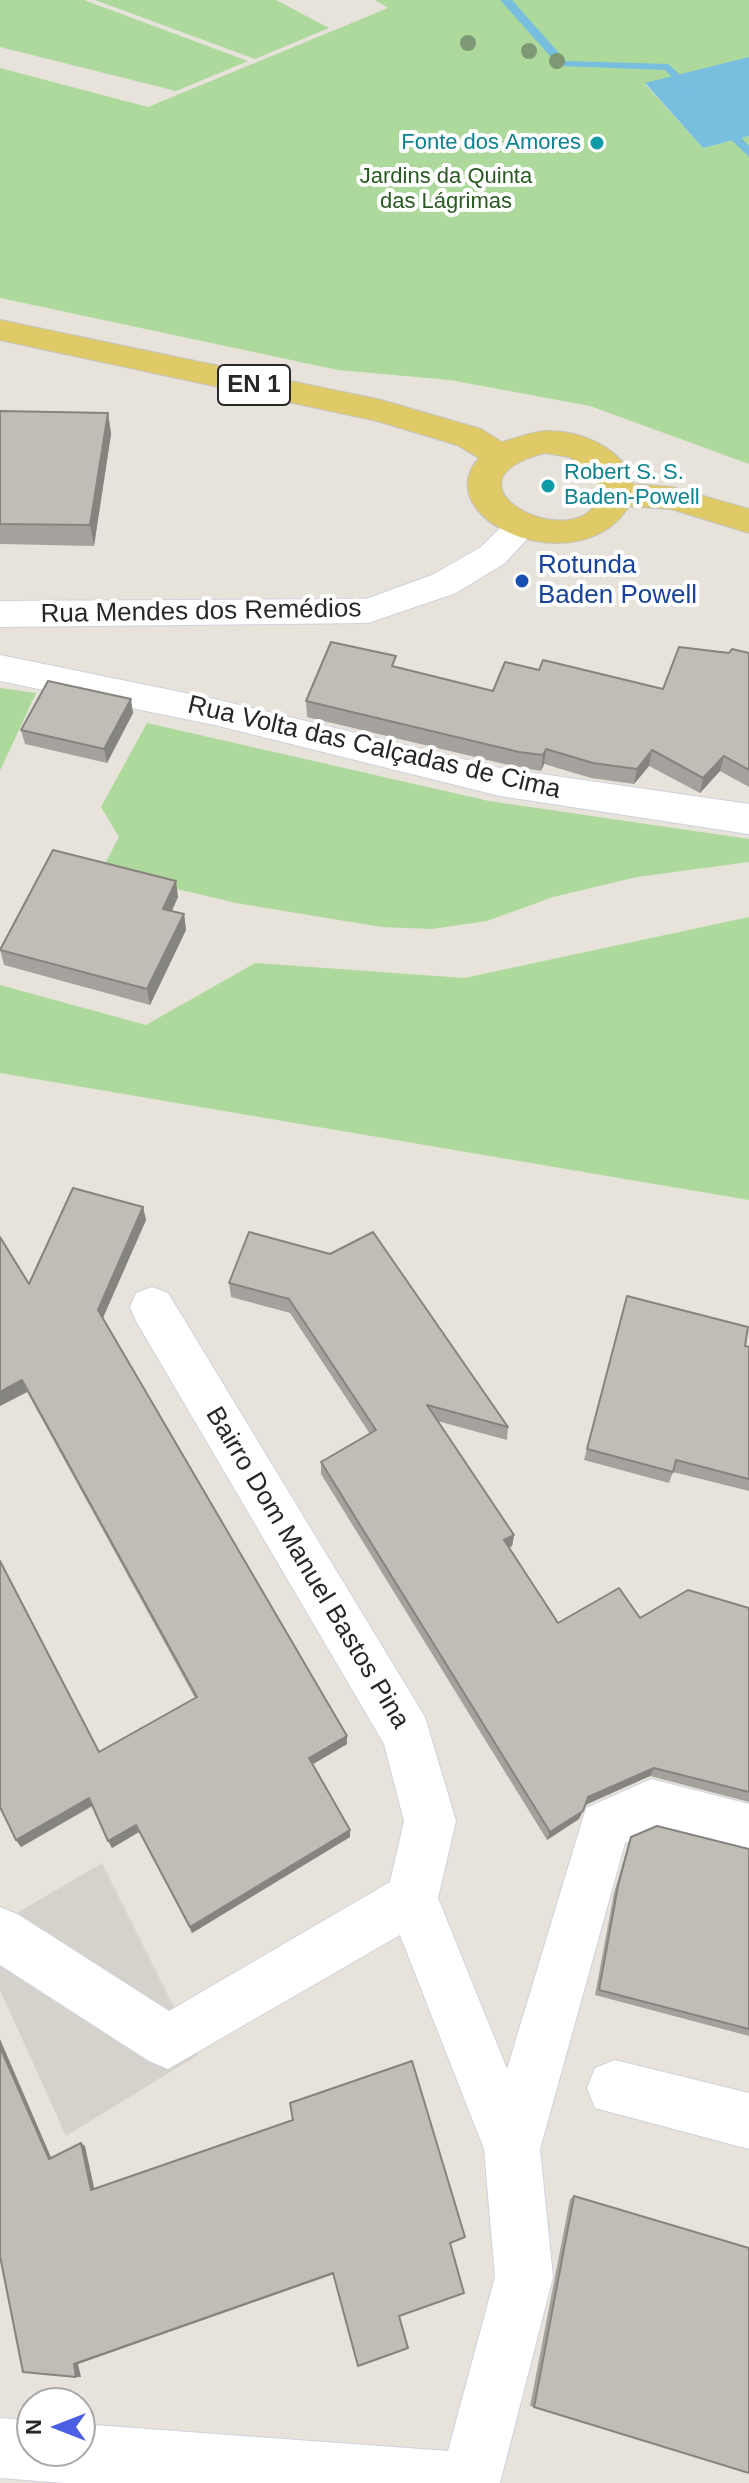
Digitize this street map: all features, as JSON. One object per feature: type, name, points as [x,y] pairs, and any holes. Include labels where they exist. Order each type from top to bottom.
[{"type":"main road","name":"EN 1","points":[[0,330],[381,411],[469,437],[501,456]]},
{"type":"main road","points":[[545,442],[581,448],[608,466],[616,478],[617,494],[606,514],[577,529],[540,531],[521,527],[503,518],[490,505],[484,491],[485,477],[492,462],[501,456],[527,444],[545,442]]},
{"type":"main road","points":[[617,494],[672,498],[749,521]]},
{"type":"street","name":"Rua Mendes dos Remédios","points":[[0,614],[368,611],[444,584],[493,555],[521,527]]},
{"type":"street","name":"Rua Volta das Calçadas de Cima","points":[[0,668],[219,713],[500,782],[749,819]]},
{"type":"street","name":"Bairro Dom Manuel Bastos Pina","points":[[152,1307],[407,1735],[430,1821],[412,1898]]},
{"type":"street","points":[[512,2149],[604,1826],[651,1805],[749,1830]]},
{"type":"street","points":[[0,1934],[168,2042],[412,1898],[512,2149],[524,2277],[470,2483],[96,2455]]},
{"type":"street","points":[[615,2088],[749,2121]]},
{"type":"green space","points":[[0,0],[84,0],[248,61],[176,91],[0,47]]},
{"type":"green space","points":[[95,0],[276,0],[329,28],[255,59]]},
{"type":"green space","name":"Jardins da Quinta das Lágrimas","points":[[375,0],[749,0],[749,57],[645,84],[703,148],[749,136],[749,464],[590,406],[450,380],[338,370],[0,298],[0,68],[148,107],[388,8]]},
{"type":"green space","points":[[0,688],[36,693],[0,771]]},
{"type":"green space","points":[[147,723],[489,801],[749,839],[749,862],[637,877],[553,897],[487,921],[432,929],[381,927],[236,903],[101,871],[119,837],[101,807]]},
{"type":"green space","points":[[749,917],[749,1200],[0,1073],[0,985],[146,1025],[255,963],[464,978]]},
{"type":"shaded area","points":[[102,1863],[198,2055],[66,2136],[0,1990],[0,1923]]},
{"type":"water","points":[[749,57],[749,136],[703,148],[645,83]]},
{"type":"building","points":[[0,411],[108,413],[90,525],[0,524]]},
{"type":"building","points":[[331,642],[396,656],[392,666],[493,691],[505,662],[539,670],[543,660],[663,689],[679,647],[729,653],[732,649],[749,653],[749,770],[724,756],[703,778],[652,750],[637,769],[593,763],[546,749],[543,755],[519,752],[306,701]]},
{"type":"building","points":[[48,681],[131,699],[104,749],[21,730]]},
{"type":"building","points":[[53,850],[176,881],[163,909],[184,914],[147,989],[0,950]]},
{"type":"building","points":[[73,1188],[143,1207],[98,1310],[347,1736],[309,1758],[350,1830],[190,1927],[136,1825],[108,1841],[89,1798],[16,1840],[0,1807],[0,1561],[99,1752],[197,1697],[22,1380],[0,1392],[0,1237],[29,1284]]},
{"type":"building","points":[[249,1232],[330,1254],[373,1232],[508,1427],[427,1405],[514,1535],[504,1540],[558,1623],[619,1588],[640,1618],[688,1590],[749,1608],[749,1792],[654,1768],[588,1797],[583,1811],[550,1832],[321,1462],[376,1430],[289,1299],[229,1283]]},
{"type":"building","points":[[627,1296],[748,1327],[745,1346],[749,1347],[749,1479],[676,1460],[673,1472],[587,1449]]},
{"type":"building","points":[[657,1826],[749,1849],[749,2029],[599,1990],[618,1886],[631,1837]]},
{"type":"building","points":[[0,2047],[49,2159],[81,2143],[91,2190],[293,2120],[290,2103],[412,2061],[465,2237],[450,2243],[464,2293],[399,2316],[408,2348],[358,2366],[333,2273],[74,2364],[76,2377],[23,2372],[0,2256]]},
{"type":"building","points":[[574,2196],[749,2248],[749,2473],[534,2407]]},
{"type":"waterway","points":[[506,0],[563,64],[668,67],[693,92]]},
{"type":"waterway","points":[[721,123],[749,153]]},
{"type":"place","name":"Fonte dos Amores","points":[[597,143]]},
{"type":"place","name":"Robert S. S. Baden-Powell","points":[[548,486]]},
{"type":"place","name":"Rotunda Baden Powell","points":[[522,581]]}]
